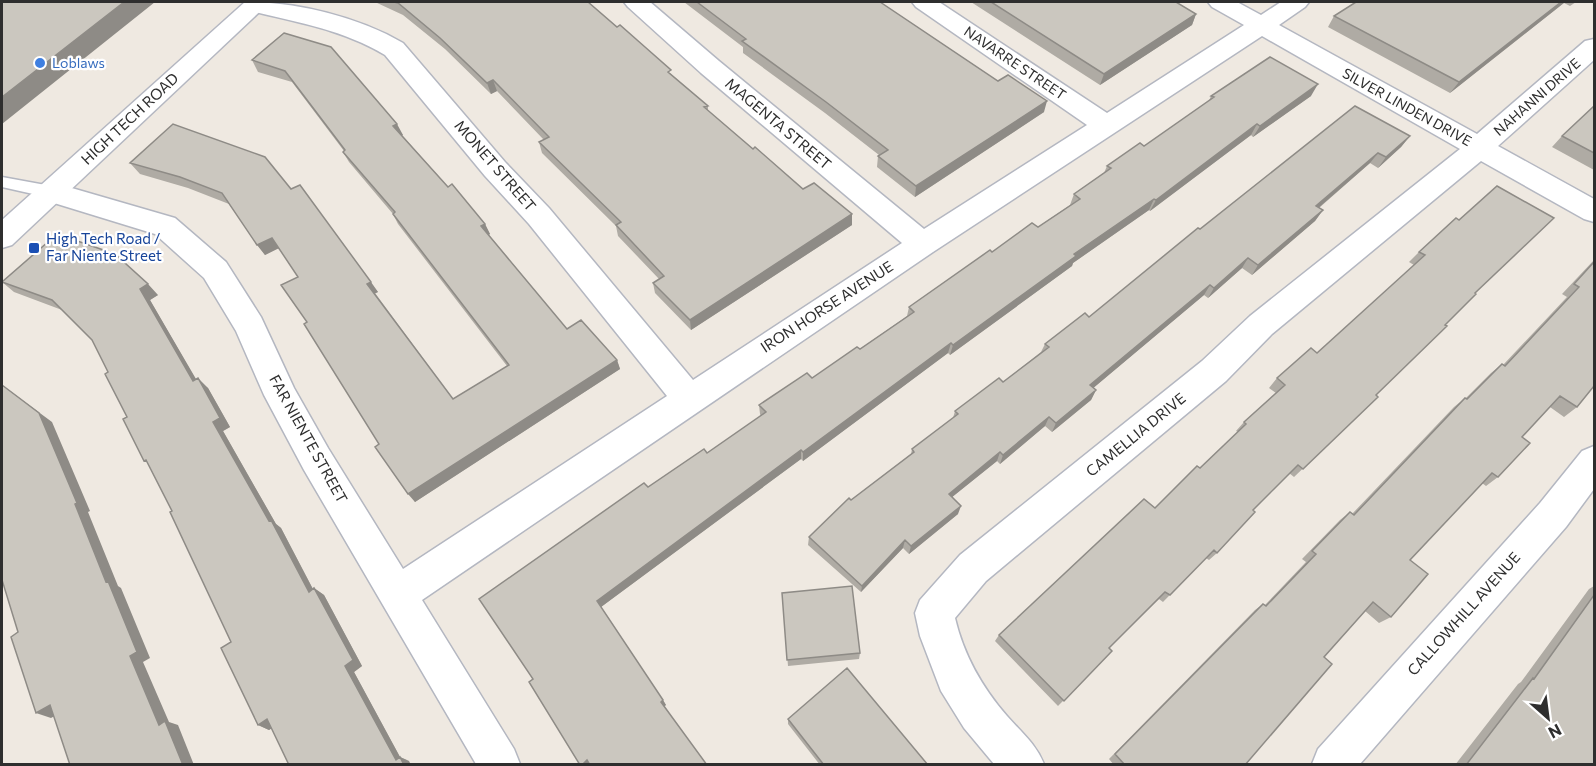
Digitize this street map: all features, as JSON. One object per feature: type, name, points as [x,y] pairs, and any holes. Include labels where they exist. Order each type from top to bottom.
[{"type":"street","name":"HIGH TECH ROAD","points":[[2,237],[255,2]]},
{"type":"street","name":"MONET STREET","points":[[255,2],[346,26],[372,36],[394,49],[495,169],[539,216],[689,399]]},
{"type":"street","name":"MAGENTA STREET","points":[[636,2],[710,67],[923,244]]},
{"type":"street","name":"NAVARRE STREET","points":[[924,2],[1106,124]]},
{"type":"street","name":"SILVER LINDEN DRIVE","points":[[1220,2],[1594,212]]},
{"type":"street","name":"IRON HORSE AVENUE","points":[[397,594],[923,244],[1297,2]]},
{"type":"street","name":"NAHANNI DRIVE","points":[[1479,148],[1594,47]]},
{"type":"street","name":"CAMELLIA DRIVE","points":[[1023,765],[996,736],[969,701],[953,675],[940,642],[934,613],[973,568],[1214,371],[1261,325],[1479,148]]},
{"type":"street","name":"FAR NIENTE STREET","points":[[51,192],[165,226],[215,270],[250,326],[280,395],[499,765]]},
{"type":"street","name":"CALLOWHILL AVENUE","points":[[1333,765],[1552,514],[1594,462]]},
{"type":"lane","points":[[2,182],[51,192]]},
{"type":"building","name":"Loblaws","points":[[2,2],[124,2],[2,97]]},
{"type":"building","points":[[394,2],[588,2],[617,27],[620,25],[671,70],[668,72],[708,106],[704,107],[753,149],[755,147],[803,189],[814,183],[852,214],[690,320],[653,283],[664,276],[616,225],[621,222],[539,142],[549,137],[493,80],[487,83],[440,38]]},
{"type":"building","points":[[697,2],[880,2],[998,81],[1008,75],[1047,101],[916,186],[878,156],[888,150],[742,41],[746,39]]},
{"type":"building","points":[[991,2],[1176,2],[1196,14],[1104,74]]},
{"type":"building","points":[[1356,2],[1561,2],[1459,82],[1334,16]]},
{"type":"building","points":[[284,33],[331,47],[397,124],[393,126],[448,187],[452,184],[485,224],[481,226],[567,329],[581,320],[617,360],[408,494],[375,447],[379,444],[304,324],[307,322],[281,285],[298,277],[272,238],[257,245],[222,193],[180,177],[130,163],[173,124],[265,157],[291,189],[300,185],[371,282],[367,284],[453,399],[509,365],[393,214],[395,212],[343,152],[345,150],[285,71],[252,60]]},
{"type":"building","points":[[1270,57],[1318,84],[1260,126],[1257,124],[1156,200],[1154,199],[1074,254],[1076,256],[953,345],[951,343],[803,452],[801,450],[597,601],[663,700],[661,702],[707,765],[590,765],[587,760],[580,765],[529,682],[533,679],[479,599],[644,483],[648,487],[704,449],[707,453],[766,412],[759,405],[807,373],[812,378],[857,347],[860,349],[914,312],[909,307],[990,250],[992,252],[1032,223],[1038,227],[1080,199],[1074,194],[1111,168],[1107,166],[1140,143],[1144,146],[1214,97],[1211,96]]},
{"type":"building","points":[[1355,106],[1410,136],[1386,157],[1378,153],[1316,206],[1323,210],[1258,265],[1248,258],[1214,288],[1210,285],[1090,385],[1096,390],[1056,423],[1049,417],[1003,455],[1000,452],[949,494],[961,506],[911,546],[905,540],[862,586],[809,537],[849,498],[851,500],[914,452],[912,449],[958,414],[955,411],[999,378],[1003,382],[1049,347],[1045,344],[1085,313],[1089,317],[1198,228],[1200,229]]},
{"type":"building","points":[[1594,106],[1594,153],[1562,136]]},
{"type":"building","points":[[1497,186],[1554,218],[1475,293],[1445,325],[1447,326],[1376,395],[1378,397],[1303,469],[1298,465],[1253,510],[1255,512],[1217,553],[1214,550],[1170,595],[1165,592],[1109,648],[1112,651],[1064,701],[999,635],[1144,499],[1155,508],[1197,466],[1200,468],[1246,424],[1244,422],[1285,385],[1277,378],[1311,348],[1317,353],[1425,255],[1419,252],[1456,218],[1459,220]]},
{"type":"building","points":[[57,234],[115,254],[148,284],[140,289],[193,381],[198,378],[220,418],[213,422],[269,521],[271,520],[309,592],[314,588],[353,660],[345,666],[396,760],[400,757],[404,765],[289,765],[267,719],[258,725],[221,648],[231,642],[170,512],[172,511],[123,419],[127,417],[105,374],[108,372],[92,340],[52,300],[2,282]]},
{"type":"building","points":[[1594,262],[1594,386],[1577,407],[1560,396],[1522,437],[1530,443],[1498,477],[1492,473],[1410,560],[1428,574],[1391,617],[1373,602],[1324,657],[1332,664],[1245,765],[1125,765],[1115,754],[1263,604],[1266,606],[1316,554],[1312,551],[1350,512],[1354,515],[1465,398],[1467,399],[1502,364],[1505,366],[1579,287],[1574,284]]},
{"type":"building","points":[[2,385],[39,413],[77,503],[75,504],[106,582],[108,581],[137,652],[130,656],[159,725],[165,721],[183,765],[70,765],[50,705],[36,713],[11,637],[18,632],[2,580]]},
{"type":"building","points":[[852,586],[860,653],[787,660],[782,593]]},
{"type":"building","points":[[1594,595],[1594,765],[1466,765],[1534,679]]},
{"type":"building","points":[[847,668],[928,765],[824,765],[788,719]]},
{"type":"place","name":"Loblaws","points":[[40,63]]},
{"type":"place","name":"High Tech Road / Far Niente Street","points":[[34,248]]}]
